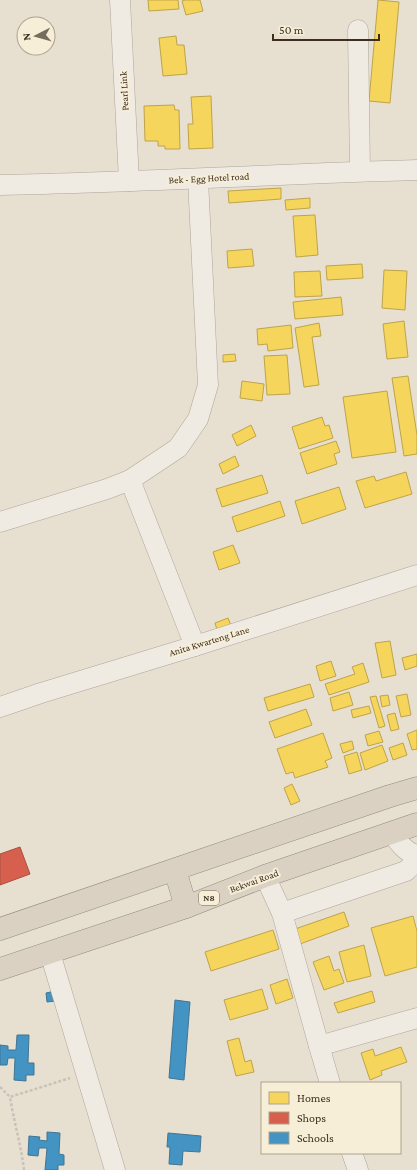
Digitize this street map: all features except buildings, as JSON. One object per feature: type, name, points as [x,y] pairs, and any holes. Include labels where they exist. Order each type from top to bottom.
[{"type":"highway","points":[[0,928],[417,788]]},
{"type":"highway","name":"Bekwai Road","points":[[0,969],[186,907],[265,876],[393,834],[417,824]]},
{"type":"highway","points":[[175,870],[186,907]]},
{"type":"street","name":"Pearl Link","points":[[120,0],[129,181]]},
{"type":"street","points":[[358,30],[360,172]]},
{"type":"street","name":"Bek - Egg Hotel road","points":[[0,186],[417,170]]},
{"type":"street","points":[[0,522],[99,492],[130,480],[178,448],[198,419],[208,384],[198,179]]},
{"type":"street","points":[[130,480],[195,646]]},
{"type":"street","name":"Anita Kwarteng Lane","points":[[0,707],[41,692],[195,646],[417,576]]},
{"type":"street","points":[[393,834],[400,846],[417,855]]},
{"type":"street","points":[[282,913],[406,871],[417,860]]},
{"type":"street","points":[[265,876],[282,913],[330,1082]]},
{"type":"street","points":[[50,953],[115,1170]]},
{"type":"street","points":[[319,1046],[417,1018]]},
{"type":"street","points":[[352,1154],[358,1170]]},
{"type":"path","points":[[10,1097],[85,1073]]},
{"type":"path","points":[[0,1087],[10,1097],[15,1125],[22,1149],[24,1170]]}]
